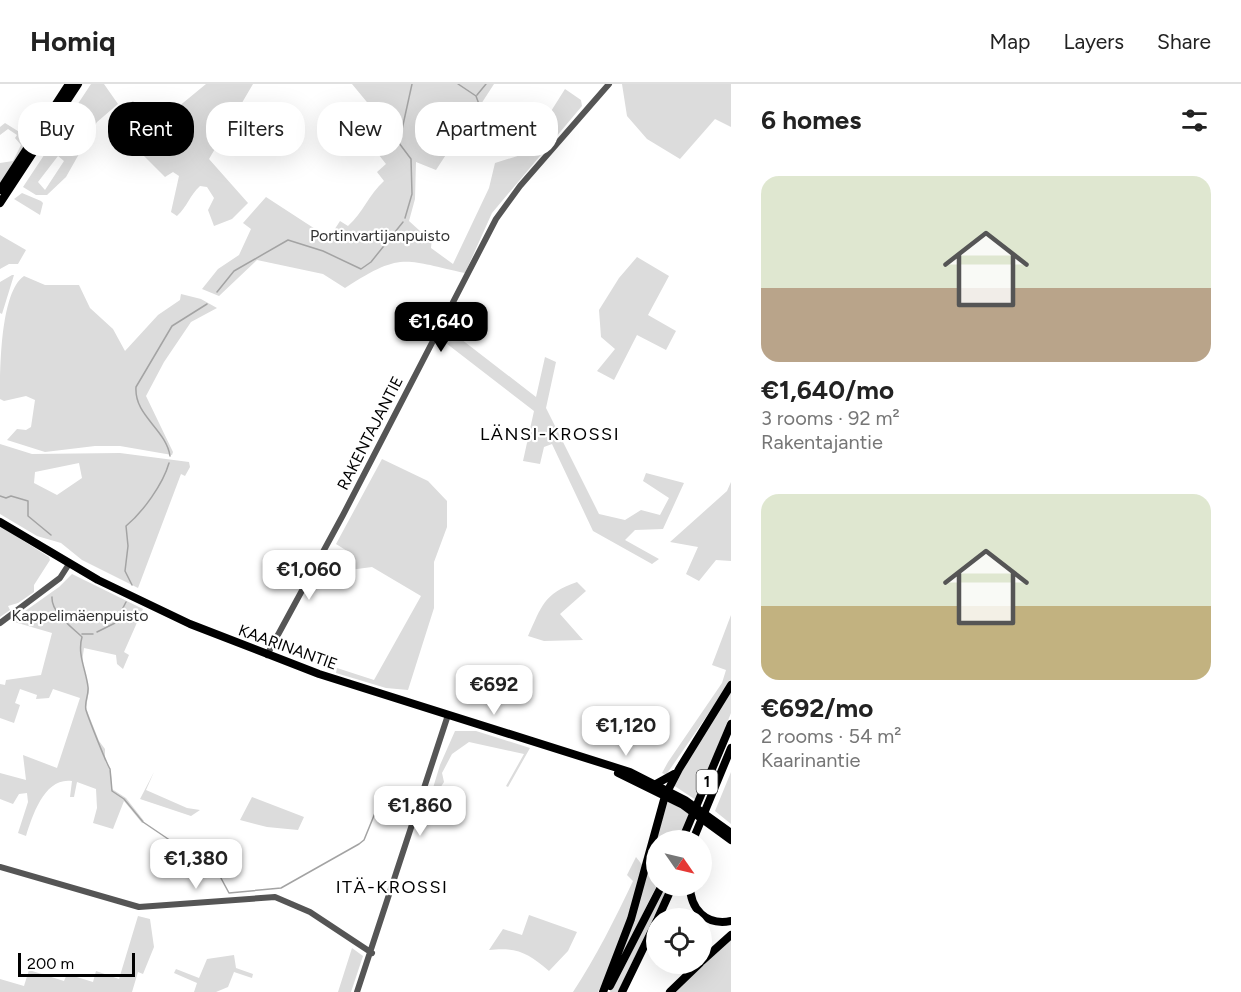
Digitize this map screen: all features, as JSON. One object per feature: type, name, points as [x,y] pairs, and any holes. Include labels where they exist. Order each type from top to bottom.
[{"type":"highway","points":[[605,992],[631,919],[667,793],[679,769],[731,685]]},
{"type":"highway","name":"1","points":[[686,830],[731,724]]},
{"type":"highway","name":"1","points":[[697,830],[731,748]]},
{"type":"highway","points":[[656,784],[666,780],[679,769]]},
{"type":"highway","points":[[702,830],[709,803]]},
{"type":"highway","points":[[605,992],[656,896]]},
{"type":"highway","points":[[691,896],[699,913],[713,921],[731,921]]},
{"type":"highway","points":[[712,952],[731,935]]},
{"type":"highway","points":[[622,992],[646,942]]},
{"type":"highway","points":[[670,992],[689,974]]},
{"type":"main road","points":[[0,190],[69,84]]},
{"type":"main road","points":[[0,203],[78,84]]},
{"type":"main road","name":"KAARINANTIE","points":[[0,522],[69,564],[166,613],[267,655],[630,772],[656,784],[667,793]]},
{"type":"main road","name":"KAARINANTIE","points":[[584,758],[667,793],[731,833]]},
{"type":"main road","name":"KAARINANTIE","points":[[719,827],[731,840]]},
{"type":"street","name":"RAKENTAJANTIE","points":[[267,655],[343,515],[496,219],[520,186],[609,84]]},
{"type":"street","points":[[0,623],[60,578],[69,564]]},
{"type":"street","points":[[357,992],[448,715]]},
{"type":"street","points":[[0,867],[138,907],[275,897],[310,912],[372,952]]},
{"type":"green space","points":[[91,84],[104,84],[117,102],[108,102],[108,113],[96,124],[96,102],[79,102]]},
{"type":"green space","points":[[206,84],[253,84],[242,102],[206,102],[206,156],[211,156],[209,159],[248,203],[232,219],[214,226],[208,210],[214,198],[207,187],[200,186],[177,216],[171,212],[179,176],[173,172],[165,177],[144,156],[194,156],[194,102],[184,102]]},
{"type":"green space","name":"Portinvartijanpuisto","points":[[352,84],[494,84],[482,102],[415,102],[415,156],[445,156],[436,170],[416,162],[415,199],[409,221],[420,231],[432,237],[431,248],[453,264],[489,188],[495,163],[518,156],[540,156],[492,213],[465,273],[415,262],[404,262],[379,268],[345,288],[323,274],[257,260],[219,296],[202,289],[218,269],[239,255],[251,229],[243,223],[266,197],[329,238],[340,221],[348,226],[353,221],[384,181],[377,172],[386,164],[380,156],[403,156],[403,102],[367,102]]},
{"type":"green space","points":[[622,84],[731,84],[731,127],[715,119],[680,159],[647,139],[627,116]]},
{"type":"green space","points":[[565,89],[581,100],[582,106],[558,135],[557,102]]},
{"type":"green space","points":[[5,123],[18,131],[18,142],[15,138],[17,135],[8,129],[0,135],[0,127]]},
{"type":"green space","points":[[18,151],[19,156],[0,186],[0,163],[13,161]]},
{"type":"green space","points":[[43,156],[58,156],[78,156],[66,177],[47,195],[36,195],[23,187]],"holes":[[[58,156],[64,161],[45,190],[38,182]]]},
{"type":"green space","points":[[22,193],[43,203],[40,215],[14,199]]},
{"type":"green space","points":[[0,235],[26,250],[18,264],[9,264],[0,269]]},
{"type":"green space","points":[[637,257],[669,276],[648,315],[676,331],[666,350],[637,335],[614,380],[597,371],[615,349],[601,337],[599,310],[619,278]]},
{"type":"green space","points":[[14,275],[2,314],[0,313],[0,282]]},
{"type":"green space","points":[[24,276],[45,285],[79,285],[90,308],[113,329],[125,351],[158,315],[180,300],[181,294],[201,299],[217,308],[191,322],[164,362],[146,396],[173,452],[172,455],[120,446],[95,446],[45,452],[7,440],[17,429],[26,430],[31,427],[35,400],[26,396],[4,401],[0,399],[1,352],[6,315],[16,285]]},
{"type":"green space","points":[[448,329],[536,397],[545,357],[556,362],[546,408],[599,514],[625,520],[641,510],[660,515],[669,498],[643,481],[646,473],[684,483],[663,529],[635,530],[625,540],[659,559],[652,564],[593,531],[552,444],[544,447],[540,464],[523,461],[534,411],[442,340]]},
{"type":"green space","points":[[0,444],[32,454],[120,453],[189,462],[190,467],[185,476],[181,474],[138,588],[82,560],[61,543],[37,536],[0,514]],"holes":[[[79,463],[82,478],[57,495],[34,483],[35,472]]]},
{"type":"green space","points":[[382,459],[428,481],[447,501],[447,527],[434,562],[434,608],[408,690],[386,688],[336,673],[337,668],[374,680],[421,596],[372,567],[342,571],[352,554],[336,544]]},
{"type":"green space","points":[[731,482],[731,561],[716,560],[699,581],[686,574],[698,547],[670,542],[727,491]]},
{"type":"green space","points":[[0,526],[49,557],[50,560],[34,585],[34,592],[18,603],[8,606],[10,610],[0,617]]},
{"type":"green space","name":"Kappelimäenpuisto","points":[[72,574],[143,609],[124,652],[129,655],[123,669],[117,664],[116,655],[84,648],[82,662],[89,690],[86,708],[99,741],[105,749],[105,761],[111,773],[112,789],[126,798],[144,821],[142,823],[124,801],[113,829],[93,823],[97,808],[96,789],[77,782],[74,797],[70,797],[72,781],[63,781],[47,791],[32,818],[26,836],[18,833],[28,802],[27,793],[19,794],[13,804],[0,799],[0,773],[26,780],[23,755],[57,768],[80,698],[53,689],[49,698],[36,699],[37,695],[20,689],[15,703],[20,705],[14,723],[0,718],[0,684],[5,685],[6,680],[41,675],[52,633],[11,621],[59,587]]},
{"type":"green space","points":[[577,582],[586,591],[560,614],[583,640],[544,641],[528,636],[550,596]]},
{"type":"green space","points":[[731,615],[731,681],[666,775],[662,773],[668,762],[722,683],[726,670],[712,665]]},
{"type":"green space","points":[[731,689],[731,713],[696,800],[673,785]]},
{"type":"green space","points":[[455,731],[476,731],[530,748],[508,787],[506,786],[524,754],[469,742],[452,754],[442,773],[444,782],[440,788],[443,797],[439,805],[429,801],[440,765]]},
{"type":"green space","points":[[154,772],[146,790],[187,808],[200,810],[191,816],[140,799]]},
{"type":"green space","points":[[731,772],[731,824],[715,811]]},
{"type":"green space","points":[[252,797],[304,817],[298,830],[267,827],[240,820]]},
{"type":"green space","points":[[668,801],[690,814],[683,830],[659,830]]},
{"type":"green space","points":[[636,857],[643,866],[617,953],[598,992],[573,992],[605,938],[633,881],[627,875]]},
{"type":"green space","points":[[646,873],[646,896],[652,896],[619,962]]},
{"type":"green space","points":[[659,896],[664,896],[658,908],[653,908]]},
{"type":"green space","points":[[529,915],[577,932],[568,951],[549,971],[522,953],[507,949],[489,950],[503,929],[522,935]]},
{"type":"green space","points":[[138,916],[150,919],[154,947],[143,974],[138,972],[132,992],[0,992],[0,979],[24,986],[29,970],[64,981],[67,974],[93,982],[96,971],[119,979]]},
{"type":"green space","points":[[646,922],[646,933],[618,992],[610,992]]},
{"type":"green space","points":[[731,939],[731,992],[674,992],[693,974],[712,974],[712,957]]},
{"type":"green space","points":[[352,948],[363,956],[351,992],[338,992]]},
{"type":"green space","points":[[234,955],[236,968],[253,974],[252,978],[234,972],[228,987],[216,992],[194,992],[197,983],[174,973],[176,969],[199,978],[207,959]]},
{"type":"waterway","points":[[405,218],[412,194],[411,159],[399,143],[412,84]]},
{"type":"waterway","points":[[458,84],[476,96],[478,102]]},
{"type":"waterway","points":[[477,95],[486,84]]},
{"type":"waterway","points":[[217,292],[234,271],[288,240],[323,251],[361,269],[371,262],[403,222]]},
{"type":"waterway","points":[[170,456],[163,438],[140,406],[136,387],[172,326],[207,304]]},
{"type":"waterway","points":[[132,585],[125,571],[128,546],[126,526],[152,497],[169,463]]},
{"type":"waterway","points":[[0,496],[6,498],[11,496],[28,501],[28,516],[51,535]]},
{"type":"waterway","points":[[52,597],[55,609],[82,637],[81,656],[88,687],[86,710],[110,769],[112,791],[124,799],[143,822],[177,845],[201,841],[229,893],[281,888],[359,844],[364,840],[384,791]]},
{"type":"waterway","points":[[97,632],[115,623],[126,602]]},
{"type":"waterway","points":[[82,634],[93,634]]},
{"type":"district","name":"LÄNSI-KROSSI","points":[[550,434]]},
{"type":"district","name":"ITÄ-KROSSI","points":[[392,887]]}]
